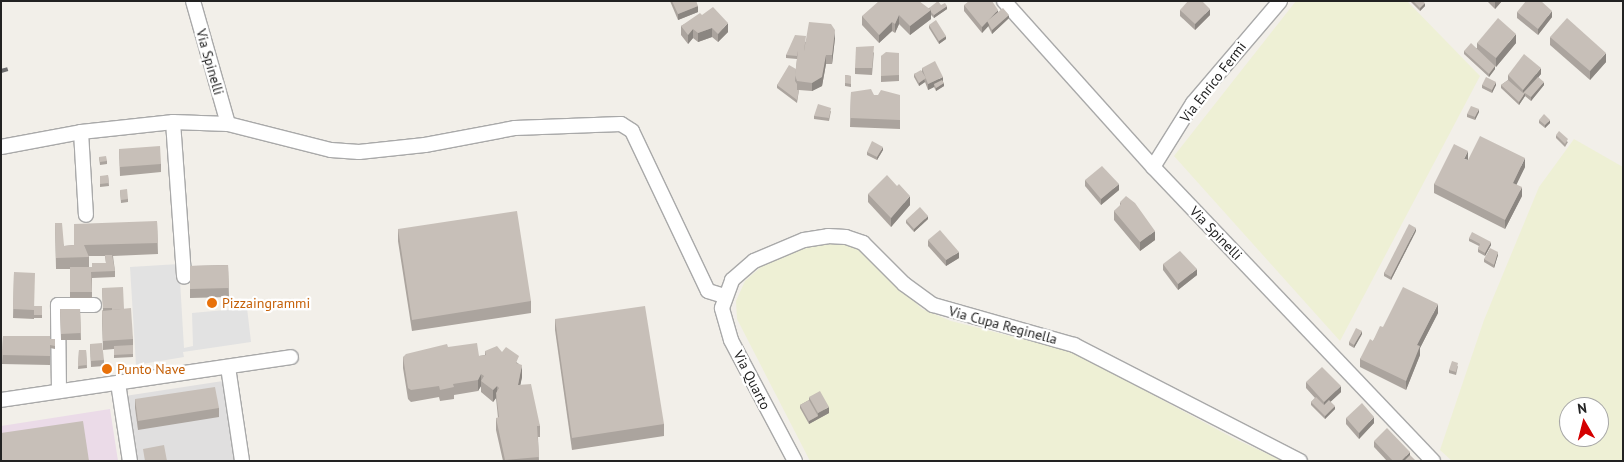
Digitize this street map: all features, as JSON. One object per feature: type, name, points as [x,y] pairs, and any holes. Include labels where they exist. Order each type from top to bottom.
[{"type":"street","name":"Via Spinelli","points":[[193,1],[228,124]]},
{"type":"street","name":"Via Spinelli","points":[[1004,1],[1152,167],[1433,461]]},
{"type":"street","name":"Via Enrico Fermi","points":[[1152,167],[1193,103],[1280,1]]},
{"type":"street","points":[[173,122],[184,277]]},
{"type":"street","points":[[1,148],[81,132],[173,122],[228,124],[331,150],[359,152],[424,145],[515,128],[625,125],[632,131],[708,291],[724,296]]},
{"type":"street","points":[[81,132],[86,215]]},
{"type":"street","name":"Via Cupa Reginella","points":[[724,296],[737,274],[766,255],[804,240],[828,236],[846,237],[863,243],[904,284],[933,305],[1041,334],[1089,351],[1300,461]]},
{"type":"street","name":"Via Quarto","points":[[724,296],[723,314],[731,340],[795,461]]},
{"type":"street","points":[[59,391],[58,305],[94,305]]},
{"type":"street","points":[[1,400],[291,357]]},
{"type":"street","points":[[228,367],[242,461]]},
{"type":"street","points":[[118,383],[130,461]]},
{"type":"shaded area","points":[[179,264],[184,348],[193,346],[192,313],[247,308],[251,342],[183,352],[184,357],[136,365],[130,267]]},
{"type":"shaded area","points":[[223,381],[234,461],[135,461],[125,396]]},
{"type":"shaded area","points":[[110,409],[118,461],[1,461],[1,426]]},
{"type":"green space","points":[[1296,1],[1407,1],[1480,76],[1340,341],[1174,156]]},
{"type":"green space","points":[[1574,139],[1623,167],[1623,461],[1452,461],[1440,450],[1484,320],[1539,187]]},
{"type":"green space","points":[[837,240],[859,247],[922,309],[951,321],[1073,352],[1233,438],[1283,461],[810,461],[737,319],[736,301],[745,281],[762,266],[799,250]]},
{"type":"building","points":[[672,1],[696,1],[698,6],[678,14]]},
{"type":"building","points":[[879,1],[919,1],[931,10],[910,26],[899,15],[895,24],[892,22],[879,35],[862,16]]},
{"type":"building","points":[[938,1],[941,5],[945,3],[947,6],[934,15],[929,8]]},
{"type":"building","points":[[969,1],[992,1],[998,10],[982,27],[964,5]]},
{"type":"building","points":[[1188,1],[1202,1],[1210,9],[1195,24],[1180,10]]},
{"type":"building","points":[[1413,1],[1422,1],[1425,3],[1420,8]]},
{"type":"building","points":[[1526,1],[1541,1],[1552,11],[1538,29],[1517,12]]},
{"type":"building","points":[[713,7],[728,23],[718,34],[712,28],[698,33],[693,29],[688,35],[681,26]]},
{"type":"building","points":[[1003,8],[1009,15],[992,30],[987,21]]},
{"type":"building","points":[[1498,18],[1516,34],[1496,58],[1477,43]]},
{"type":"building","points":[[1567,18],[1606,53],[1590,71],[1550,37]]},
{"type":"building","points":[[936,20],[946,36],[939,41],[929,25]]},
{"type":"building","points":[[809,22],[831,24],[835,30],[832,55],[826,55],[822,77],[812,83],[797,81],[795,75],[798,51],[804,51]]},
{"type":"building","points":[[795,35],[806,36],[804,51],[798,51],[797,56],[786,55]]},
{"type":"building","points":[[1471,43],[1495,66],[1489,74],[1464,51]]},
{"type":"building","points":[[874,46],[872,68],[855,68],[856,47]]},
{"type":"building","points":[[886,52],[899,53],[899,75],[881,76],[881,56]]},
{"type":"building","points":[[1524,54],[1541,68],[1523,90],[1508,75]]},
{"type":"building","points":[[935,61],[943,77],[928,84],[922,68]]},
{"type":"building","points":[[789,65],[796,69],[795,81],[797,90],[799,90],[797,100],[777,85]]},
{"type":"building","points":[[921,70],[926,78],[919,83],[914,74]]},
{"type":"building","points":[[845,75],[851,76],[851,84],[845,83]]},
{"type":"building","points":[[1486,77],[1496,82],[1492,90],[1482,85]]},
{"type":"building","points":[[1538,77],[1544,82],[1531,97],[1525,93],[1519,102],[1501,85],[1508,80],[1523,93]]},
{"type":"building","points":[[942,80],[944,83],[936,88],[934,84]]},
{"type":"building","points":[[871,89],[874,95],[878,95],[881,90],[900,95],[900,120],[850,118],[851,92]]},
{"type":"building","points":[[818,104],[831,108],[829,118],[814,116]]},
{"type":"building","points":[[1471,106],[1479,109],[1475,117],[1467,114]]},
{"type":"building","points":[[1544,114],[1550,120],[1545,125],[1539,120]]},
{"type":"building","points":[[1559,131],[1568,139],[1565,144],[1556,135]]},
{"type":"building","points":[[1480,136],[1525,158],[1513,183],[1522,187],[1505,220],[1434,184],[1454,144],[1468,151],[1464,159],[1468,160]]},
{"type":"building","points":[[872,141],[883,147],[877,157],[867,152]]},
{"type":"building","points":[[160,146],[161,164],[120,167],[119,149]]},
{"type":"building","points":[[106,156],[107,161],[100,162],[99,157]]},
{"type":"building","points":[[1102,166],[1119,184],[1101,199],[1085,180]]},
{"type":"building","points":[[108,175],[109,183],[100,184],[100,176]]},
{"type":"building","points":[[887,175],[910,196],[891,218],[868,194]]},
{"type":"building","points":[[127,189],[128,199],[121,200],[120,190]]},
{"type":"building","points":[[1126,196],[1135,203],[1155,231],[1140,242],[1114,211]]},
{"type":"building","points":[[920,207],[928,216],[914,229],[906,220]]},
{"type":"building","points":[[517,211],[531,301],[412,320],[398,229]]},
{"type":"building","points":[[157,221],[158,243],[84,245],[89,257],[56,258],[55,223],[62,223],[64,246],[74,245],[74,224]]},
{"type":"building","points":[[1409,224],[1416,228],[1391,277],[1384,273]]},
{"type":"building","points":[[940,230],[959,252],[946,260],[928,240]]},
{"type":"building","points":[[1472,232],[1491,242],[1485,253],[1478,249],[1480,244],[1469,238]]},
{"type":"building","points":[[1490,248],[1498,252],[1494,265],[1484,259]]},
{"type":"building","points":[[1180,251],[1197,269],[1178,284],[1163,264]]},
{"type":"building","points":[[105,255],[112,255],[115,271],[91,272],[92,292],[70,292],[70,267],[92,267],[92,263],[106,263]]},
{"type":"building","points":[[228,265],[229,288],[190,289],[190,266]]},
{"type":"building","points":[[14,272],[35,273],[34,310],[13,309]]},
{"type":"building","points":[[123,287],[124,309],[112,310],[112,308],[103,308],[102,288]]},
{"type":"building","points":[[1403,287],[1438,304],[1417,345],[1420,346],[1406,381],[1360,359],[1370,339],[1373,341],[1380,326],[1383,327]]},
{"type":"building","points":[[34,306],[42,306],[42,315],[34,315]]},
{"type":"building","points":[[645,306],[664,424],[572,438],[555,319]]},
{"type":"building","points":[[131,308],[133,339],[103,341],[102,311]]},
{"type":"building","points":[[60,309],[80,309],[81,333],[61,334]]},
{"type":"building","points":[[1356,328],[1362,331],[1354,345],[1349,342]]},
{"type":"building","points":[[3,336],[50,336],[50,356],[2,355]]},
{"type":"building","points":[[50,339],[55,339],[55,346],[50,345]]},
{"type":"building","points":[[102,343],[104,360],[91,361],[90,344]]},
{"type":"building","points":[[477,343],[479,356],[486,355],[485,351],[497,346],[502,352],[506,347],[519,356],[516,363],[522,365],[518,385],[531,384],[540,426],[537,426],[539,457],[505,460],[496,418],[499,417],[496,393],[499,388],[497,386],[493,390],[481,381],[484,376],[481,374],[478,380],[453,384],[454,387],[440,390],[439,386],[411,390],[408,388],[403,357],[406,354],[447,344],[448,347]]},
{"type":"building","points":[[133,345],[133,354],[114,355],[114,346]]},
{"type":"building","points":[[79,350],[86,350],[87,365],[78,366]]},
{"type":"building","points":[[1452,361],[1458,363],[1456,372],[1449,370]]},
{"type":"building","points":[[1322,367],[1341,386],[1324,402],[1306,382]]},
{"type":"building","points":[[215,387],[219,408],[138,421],[135,399]]},
{"type":"building","points":[[820,391],[829,407],[818,413],[809,397]]},
{"type":"building","points":[[1316,397],[1324,405],[1329,400],[1335,406],[1325,416],[1311,402]]},
{"type":"building","points":[[809,400],[818,416],[809,421],[800,405]]},
{"type":"building","points":[[1362,403],[1374,417],[1359,433],[1346,418]]},
{"type":"building","points":[[83,421],[89,461],[1,461],[1,433]]},
{"type":"building","points":[[1387,428],[1410,452],[1401,461],[1393,461],[1374,441]]},
{"type":"building","points":[[164,445],[167,461],[145,461],[143,449]]},
{"type":"building","points":[[1410,455],[1416,461],[1404,461]]},
{"type":"railway","points":[[1,71],[8,69]]},
{"type":"place","name":"Pizzaingrammi","points":[[212,303]]},
{"type":"place","name":"Punto Nave","points":[[107,369]]}]
